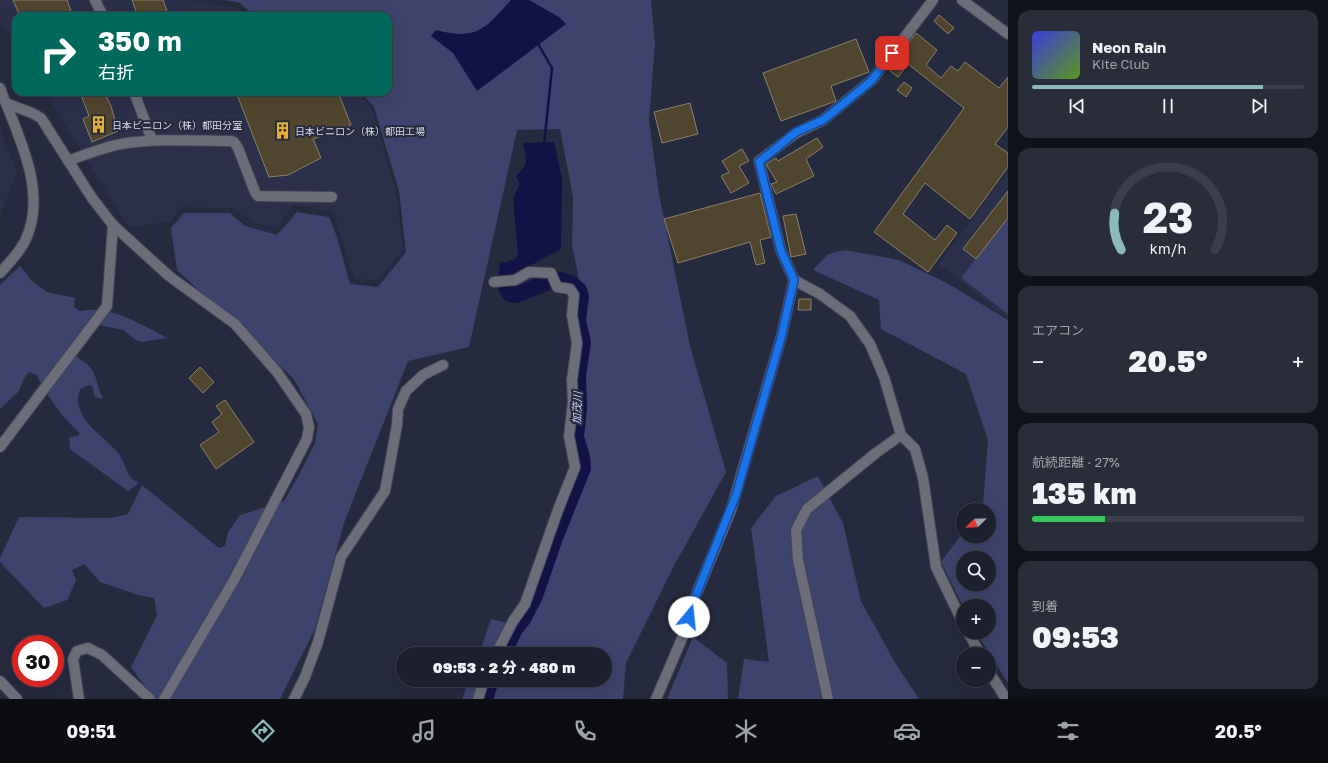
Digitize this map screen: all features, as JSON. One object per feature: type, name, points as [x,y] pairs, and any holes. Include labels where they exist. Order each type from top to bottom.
[{"type":"street","points":[[96,0],[101,12]]},
{"type":"street","points":[[656,699],[686,629],[696,595],[731,510],[781,338],[794,280],[781,251],[759,162],[796,132],[823,120],[872,80],[933,0]]},
{"type":"street","points":[[962,0],[1008,34]]},
{"type":"street","points":[[0,88],[30,171],[33,184],[34,205],[31,226],[26,240],[0,273]]},
{"type":"street","points":[[136,96],[152,140]]},
{"type":"street","points":[[6,103],[41,118],[92,198],[113,225],[169,276],[235,324],[277,372],[303,408],[309,427],[307,439],[234,580],[164,699]]},
{"type":"street","points":[[68,161],[111,146],[152,140],[234,142],[238,148],[255,192],[258,196],[332,197]]},
{"type":"street","points":[[0,447],[107,306],[113,225]]},
{"type":"street","points":[[494,282],[515,280],[529,272],[551,273],[557,287],[570,289],[574,295],[572,315],[577,343],[572,380],[573,402],[569,436],[575,467],[558,510],[525,604],[513,621],[500,647]]},
{"type":"street","points":[[794,280],[820,294],[850,316],[870,344],[884,377],[901,435],[915,449],[923,478],[936,567],[956,608]]},
{"type":"street","points":[[294,699],[305,677],[318,642],[341,557],[385,491],[397,425],[398,409],[406,391],[423,375],[444,365]]},
{"type":"street","points":[[828,699],[798,560],[796,530],[807,509],[876,453],[901,435]]},
{"type":"street","points":[[79,699],[73,658],[77,651],[88,648],[102,655],[150,699]]},
{"type":"street","points":[[0,681],[17,699]]},
{"type":"street","points":[[996,683],[1006,699]]},
{"type":"street","points":[[478,699],[482,687]]},
{"type":"shaded area","points":[[0,0],[188,0],[239,8],[244,12],[12,12],[12,40],[0,20]]},
{"type":"shaded area","points":[[224,0],[651,0],[655,44],[649,120],[659,194],[690,346],[726,472],[675,564],[626,663],[623,699],[462,699],[466,687],[612,687],[612,647],[481,647],[491,619],[513,624],[571,465],[582,340],[582,294],[572,245],[573,197],[560,129],[517,130],[469,347],[408,361],[344,523],[315,629],[280,699],[154,699],[131,667],[157,615],[154,598],[138,595],[100,582],[84,564],[72,570],[76,581],[67,600],[44,608],[0,562],[0,558],[19,517],[111,518],[128,514],[142,485],[219,548],[225,546],[228,532],[240,515],[284,501],[299,475],[315,443],[318,424],[294,379],[177,270],[171,228],[184,213],[230,213],[245,226],[277,235],[297,212],[329,217],[337,237],[350,284],[378,287],[406,252],[399,191],[374,107],[364,96],[392,96],[392,12],[250,12],[240,3]]},
{"type":"shaded area","points":[[511,0],[529,0],[559,17],[566,24],[477,91],[453,53],[431,36],[436,30],[461,34],[479,30],[487,25]]},
{"type":"shaded area","points":[[47,96],[361,96],[372,108],[396,192],[403,250],[378,280],[354,279],[334,212],[294,204],[277,227],[254,223],[233,208],[180,207],[171,221],[129,228]]},
{"type":"shaded area","points":[[0,129],[17,173],[0,215]]},
{"type":"shaded area","points":[[554,142],[562,179],[561,249],[513,275],[499,277],[500,261],[510,265],[518,255],[513,198],[520,184],[516,176],[523,168],[526,161],[523,143]]},
{"type":"shaded area","points":[[1008,171],[1008,319],[939,264]]},
{"type":"shaded area","points":[[1008,217],[1008,314],[961,278]]},
{"type":"shaded area","points":[[845,250],[899,260],[947,283],[1008,320],[1008,683],[996,664],[996,647],[985,647],[980,639],[996,639],[996,599],[960,599],[941,562],[956,542],[956,543],[996,543],[996,503],[983,503],[988,440],[966,374],[881,329],[879,300],[813,270],[828,254]]},
{"type":"shaded area","points":[[20,266],[31,280],[47,292],[75,298],[74,307],[80,311],[92,310],[114,313],[136,322],[167,338],[142,342],[136,340],[123,330],[100,325],[71,343],[68,349],[87,364],[94,373],[103,397],[101,399],[94,396],[93,387],[89,385],[80,389],[78,400],[80,409],[90,425],[122,458],[131,477],[139,483],[128,491],[70,449],[69,437],[78,436],[80,433],[68,422],[56,406],[44,389],[37,375],[29,372],[18,392],[0,409],[0,285]]},
{"type":"shaded area","points":[[818,476],[843,523],[861,601],[894,661],[919,699],[738,699],[744,659],[769,662],[751,528],[776,496]]},
{"type":"shaded area","points":[[693,637],[727,663],[728,699],[667,699]]},
{"type":"building","points":[[13,0],[67,0],[72,12],[18,12]]},
{"type":"building","points":[[132,0],[163,0],[168,12],[134,12],[136,11]]},
{"type":"building","points":[[939,15],[954,28],[948,34],[934,21]]},
{"type":"building","points":[[916,33],[937,50],[926,65],[941,78],[951,66],[958,71],[965,62],[999,88],[1008,77],[1008,127],[995,144],[1008,153],[1008,167],[970,219],[925,183],[903,214],[935,240],[947,225],[957,233],[928,272],[874,232],[964,108],[908,64],[898,77],[890,71],[900,58],[898,56]]},
{"type":"building","points":[[856,39],[869,72],[831,86],[836,101],[781,121],[763,73]]},
{"type":"building","points":[[904,82],[912,88],[906,97],[897,90]]},
{"type":"building","name":"日本ビニロン（株）都田分室","points":[[82,96],[106,96],[111,106],[118,131],[92,142],[83,119],[89,116]]},
{"type":"building","name":"日本ビニロン（株）都田工場","points":[[238,96],[340,96],[351,125],[313,139],[321,158],[288,175],[269,177]]},
{"type":"building","points":[[690,103],[698,134],[662,143],[654,112]]},
{"type":"building","points":[[817,138],[823,147],[806,159],[814,176],[776,194],[771,184],[777,182],[766,164],[776,158],[778,161]]},
{"type":"building","points":[[742,149],[749,161],[739,166],[749,183],[731,193],[721,176],[729,172],[722,161]]},
{"type":"building","points":[[1008,191],[1008,218],[976,259],[963,249]]},
{"type":"building","points":[[760,193],[771,237],[760,240],[765,263],[756,265],[750,242],[678,263],[664,219]]},
{"type":"building","points":[[796,214],[806,254],[791,257],[783,216]]},
{"type":"building","points":[[799,299],[811,299],[811,310],[798,310]]},
{"type":"building","points":[[200,367],[214,382],[203,393],[189,378]]},
{"type":"building","points":[[225,400],[254,442],[216,469],[200,445],[219,432],[212,422],[222,414],[216,406]]},
{"type":"waterway","points":[[537,42],[552,68],[544,145]]},
{"type":"waterway","name":"加茂川","points":[[506,647],[515,629],[523,619],[535,596],[555,538],[583,468],[582,457],[576,437],[579,407],[578,375],[583,342],[578,321],[581,296],[579,290],[570,283],[561,280],[551,281],[516,295],[510,294],[505,285],[507,271],[513,268]]},
{"type":"waterway","name":"加茂川","points":[[485,699],[489,687]]},
{"type":"place","name":"日本ビニロン（株）都田分室","points":[[99,125]]},
{"type":"place","name":"日本ビニロン（株）都田工場","points":[[282,131]]},
{"type":"route","points":[[689,617],[696,595],[736,495],[781,338],[794,280],[781,251],[772,207],[759,162],[796,132],[823,120],[848,100],[872,80],[892,53]]}]
